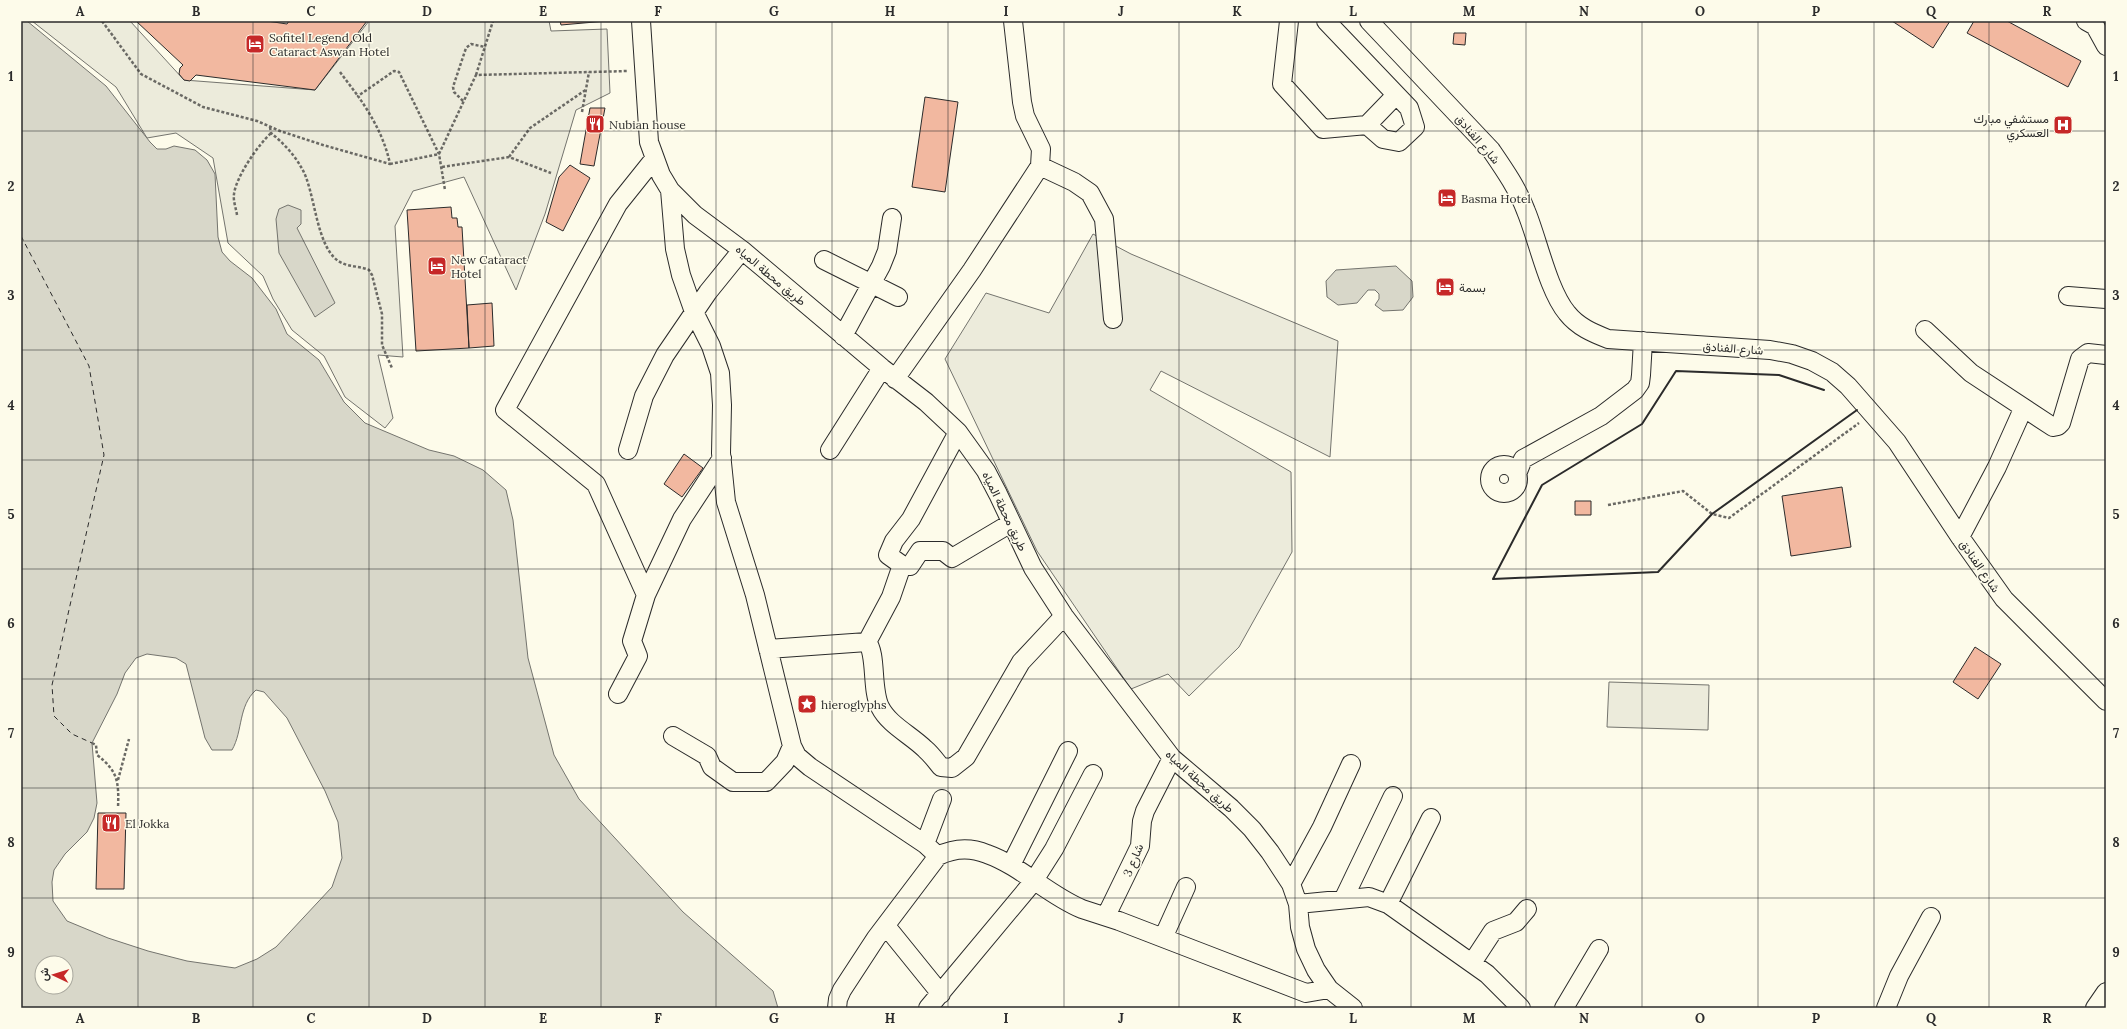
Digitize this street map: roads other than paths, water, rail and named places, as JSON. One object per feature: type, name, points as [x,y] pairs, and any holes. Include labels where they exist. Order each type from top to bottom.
[{"type":"street","name":"طريق محطة المياه","points":[[641,21],[649,142],[654,159],[670,190],[695,215],[742,250],[843,336],[943,416],[958,432],[986,471],[1033,568],[1064,616],[1172,758],[1231,808],[1252,829],[1291,884],[1298,904],[1300,927],[1306,949],[1316,970],[1329,989],[1353,1008]]},
{"type":"street","points":[[896,379],[972,270],[1040,166],[1041,149],[1025,116],[1022,102],[1013,21]]},
{"type":"street","points":[[1289,21],[1282,84],[1323,129],[1367,125],[1396,95]]},
{"type":"street","points":[[1326,21],[1409,108],[1415,126],[1399,142],[1383,139],[1367,125]]},
{"type":"street","name":"شارع الفنادق","points":[[1368,21],[1491,150],[1504,168],[1526,209],[1555,292],[1567,314],[1585,330],[1608,339],[1770,350],[1792,354],[1812,361],[1832,372],[1848,386],[1897,442],[1960,537],[2004,599],[2106,700]]},
{"type":"street","points":[[2093,23],[2106,46]]},
{"type":"street","points":[[646,595],[596,484],[505,410],[618,204],[654,159]]},
{"type":"street","points":[[1040,166],[1074,182],[1090,193],[1104,219],[1113,319]]},
{"type":"street","points":[[670,190],[675,249],[681,275],[694,312],[711,346],[720,373],[722,405],[722,458],[726,502],[755,595],[792,746],[797,756],[810,767],[932,850],[967,849],[987,854],[1011,865],[1033,882],[1082,909],[1106,916],[1162,938],[1304,1001],[1329,989]]},
{"type":"street","points":[[843,336],[887,251],[892,218]]},
{"type":"street","points":[[628,450],[644,396],[665,356],[694,312],[742,250]]},
{"type":"street","points":[[824,260],[898,296]]},
{"type":"street","points":[[2068,296],[2106,299]]},
{"type":"street","points":[[1925,330],[1971,373],[2023,409],[2053,427],[2058,426],[2061,423],[2080,359],[2088,353],[2106,355]]},
{"type":"street","points":[[1517,474],[1523,459],[1601,416],[1635,390],[1640,383],[1643,341]]},
{"type":"street","points":[[830,450],[882,368]]},
{"type":"street","points":[[1960,537],[1997,467],[2023,409]]},
{"type":"street","points":[[958,432],[911,519],[894,541],[888,555],[902,565],[910,566],[920,551],[943,551],[952,558],[1011,523]]},
{"type":"street","points":[[618,694],[638,656],[632,640],[646,595],[682,519],[722,458]]},
{"type":"street","points":[[866,642],[890,597],[902,565]]},
{"type":"street","points":[[866,642],[871,650],[876,695],[880,708],[890,719],[925,749],[941,767],[952,768],[966,757],[1021,662],[1064,616]]},
{"type":"street","points":[[768,648],[866,642]]},
{"type":"street","points":[[673,736],[706,756],[712,767],[733,782],[766,782],[785,762],[792,746]]},
{"type":"street","points":[[1011,865],[1068,751]]},
{"type":"street","name":"شارع 3","points":[[1106,916],[1140,846],[1142,821],[1145,811],[1172,758]]},
{"type":"street","points":[[1291,884],[1322,826],[1351,764]]},
{"type":"street","points":[[928,1008],[1033,882],[1054,849],[1093,774]]},
{"type":"street","points":[[1344,898],[1393,796]]},
{"type":"street","points":[[837,1008],[838,999],[842,990],[886,926],[932,850],[942,799]]},
{"type":"street","points":[[1388,904],[1431,818]]},
{"type":"street","points":[[1162,938],[1186,887]]},
{"type":"street","points":[[1298,904],[1344,898],[1369,897],[1388,904],[1472,963],[1495,981],[1521,1008]]},
{"type":"street","points":[[1472,963],[1493,931],[1516,922],[1527,909]]},
{"type":"street","points":[[1886,1008],[1899,976],[1931,917]]},
{"type":"street","points":[[886,926],[941,994]]},
{"type":"street","points":[[1564,1008],[1599,949]]},
{"type":"street","points":[[2095,1008],[2106,992]]},
{"type":"place","name":"Sofitel Legend Old Cataract Aswan Hotel","points":[[255,44]]},
{"type":"place","name":"Nubian house","points":[[595,124]]},
{"type":"place","name":"مستشفي مبارك العسكري","points":[[2063,125]]},
{"type":"place","name":"Basma Hotel","points":[[1447,198]]},
{"type":"place","name":"New Cataract Hotel","points":[[437,266]]},
{"type":"place","name":"بسمة","points":[[1445,287]]},
{"type":"place","name":"hieroglyphs","points":[[807,704]]},
{"type":"place","name":"El Jokka","points":[[111,823]]}]
